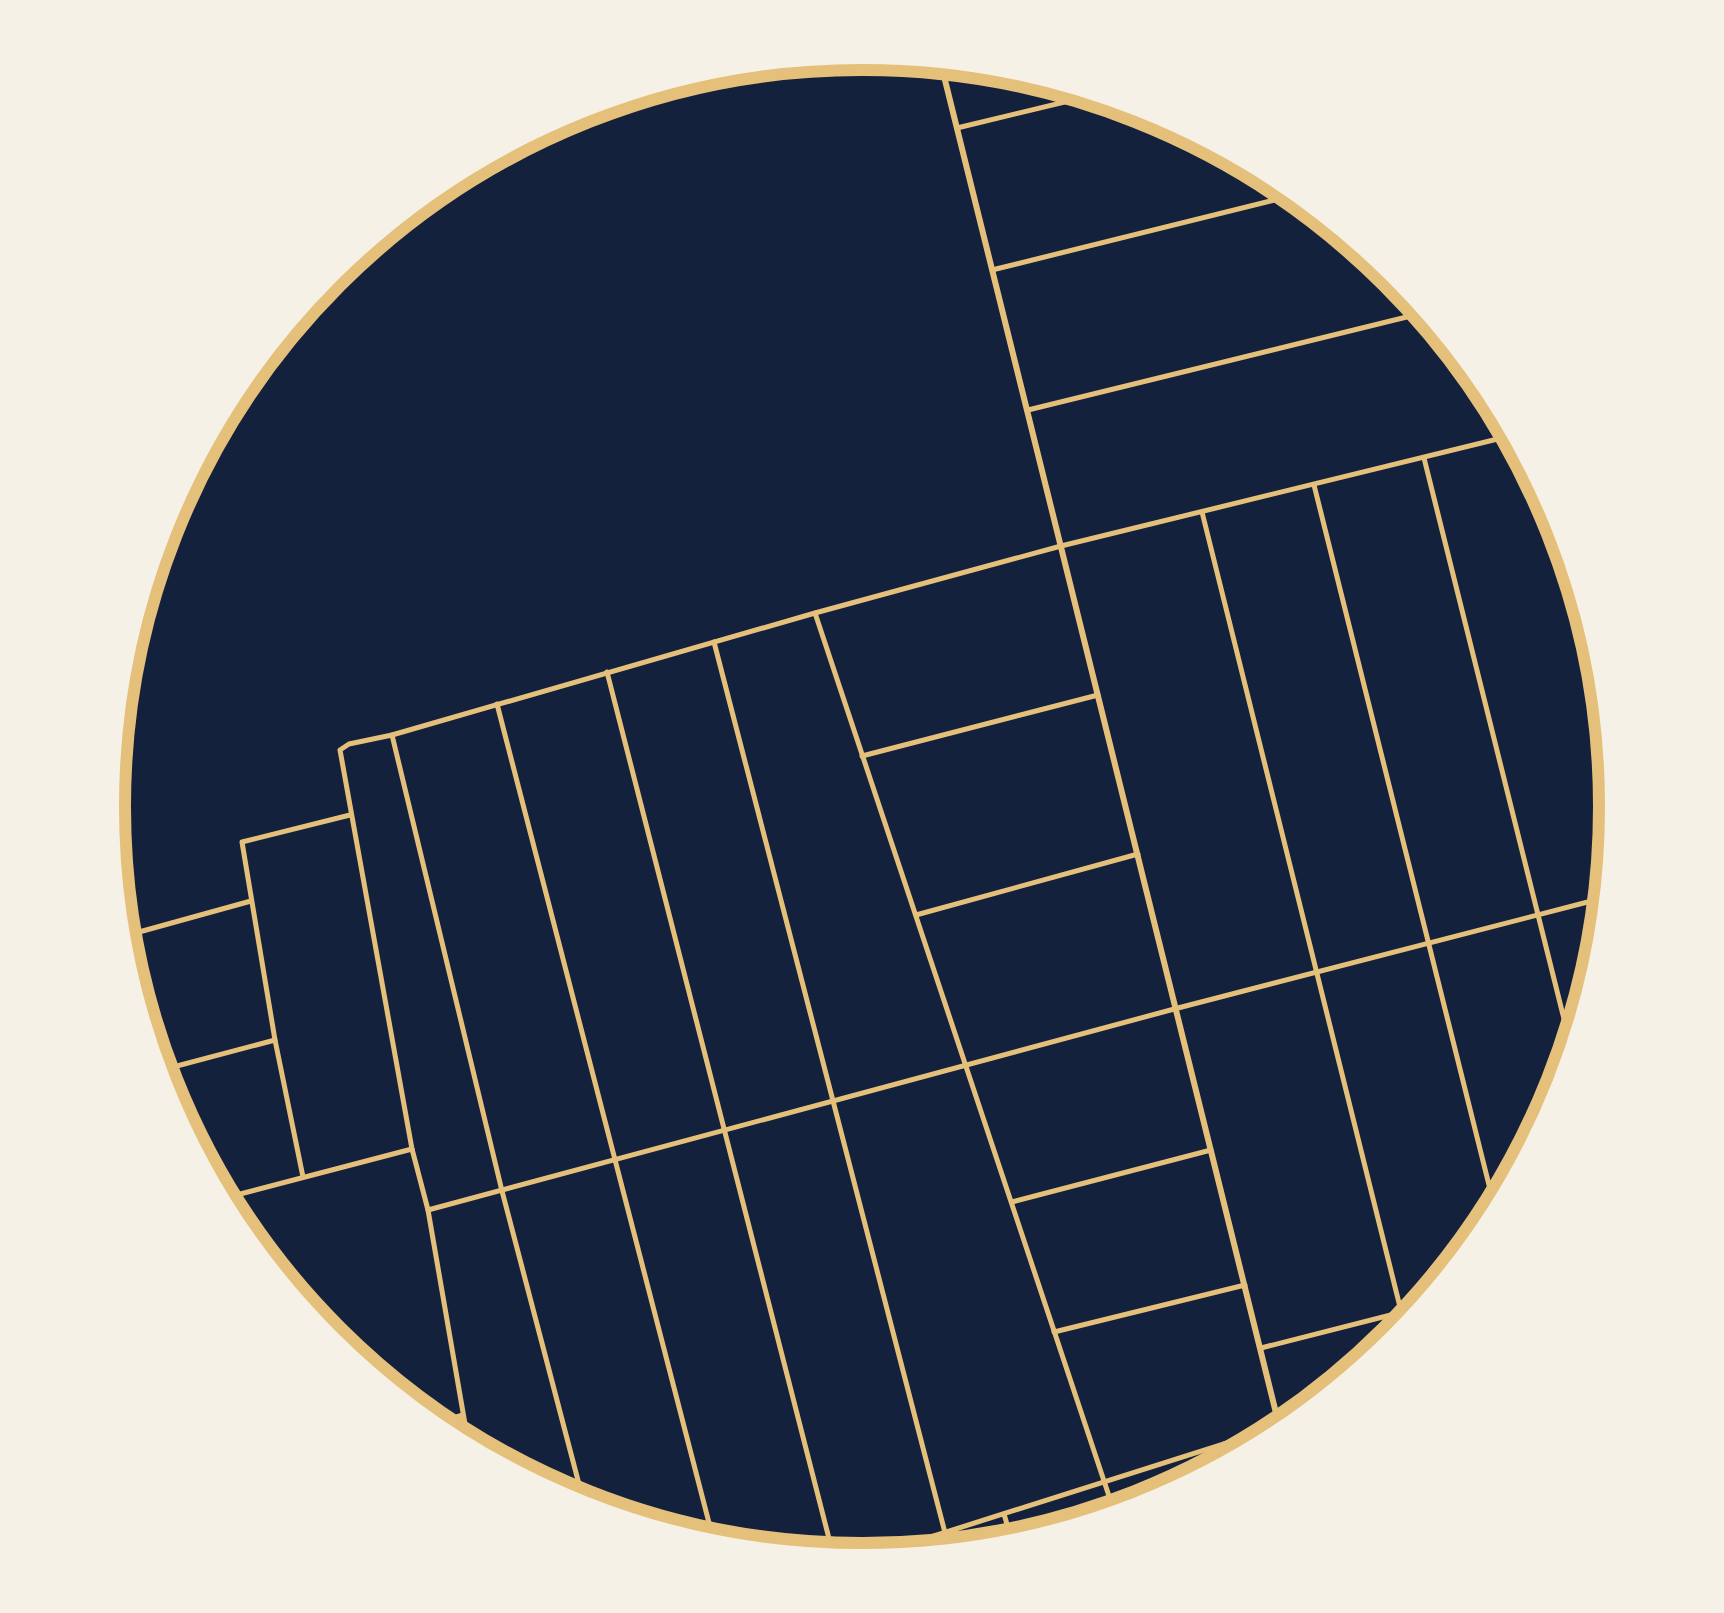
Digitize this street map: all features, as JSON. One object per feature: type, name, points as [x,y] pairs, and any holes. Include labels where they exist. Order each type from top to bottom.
[{"type":"street","points":[[944,75],[1277,1415]]},
{"type":"street","points":[[957,128],[1071,100]]},
{"type":"street","points":[[992,270],[1278,199]]},
{"type":"street","points":[[1028,410],[1411,316]]},
{"type":"street","points":[[465,1426],[340,750],[815,612],[1061,546],[1500,439]]},
{"type":"street","points":[[1424,458],[1565,1023]]},
{"type":"street","points":[[1314,485],[1490,1190]]},
{"type":"street","points":[[1202,512],[1401,1308]]},
{"type":"street","points":[[815,612],[1110,1500]]},
{"type":"street","points":[[714,642],[947,1538]]},
{"type":"street","points":[[607,672],[830,1542]]},
{"type":"street","points":[[862,756],[1098,695]]},
{"type":"street","points":[[497,704],[709,1527]]},
{"type":"street","points":[[392,735],[502,1191],[580,1487]]},
{"type":"street","points":[[303,1177],[275,1040],[242,842],[350,815]]},
{"type":"street","points":[[916,915],[1138,854]]},
{"type":"street","points":[[428,1210],[1592,901]]},
{"type":"street","points":[[137,933],[251,902]]},
{"type":"street","points":[[174,1067],[275,1040]]},
{"type":"street","points":[[236,1194],[412,1148]]},
{"type":"street","points":[[1012,1202],[1211,1150]]},
{"type":"street","points":[[1054,1332],[1245,1285]]},
{"type":"street","points":[[1261,1348],[1396,1314]]},
{"type":"street","points":[[452,1418],[463,1415]]},
{"type":"street","points":[[924,1540],[1234,1441]]},
{"type":"street","points":[[1004,1514],[1008,1528]]}]
